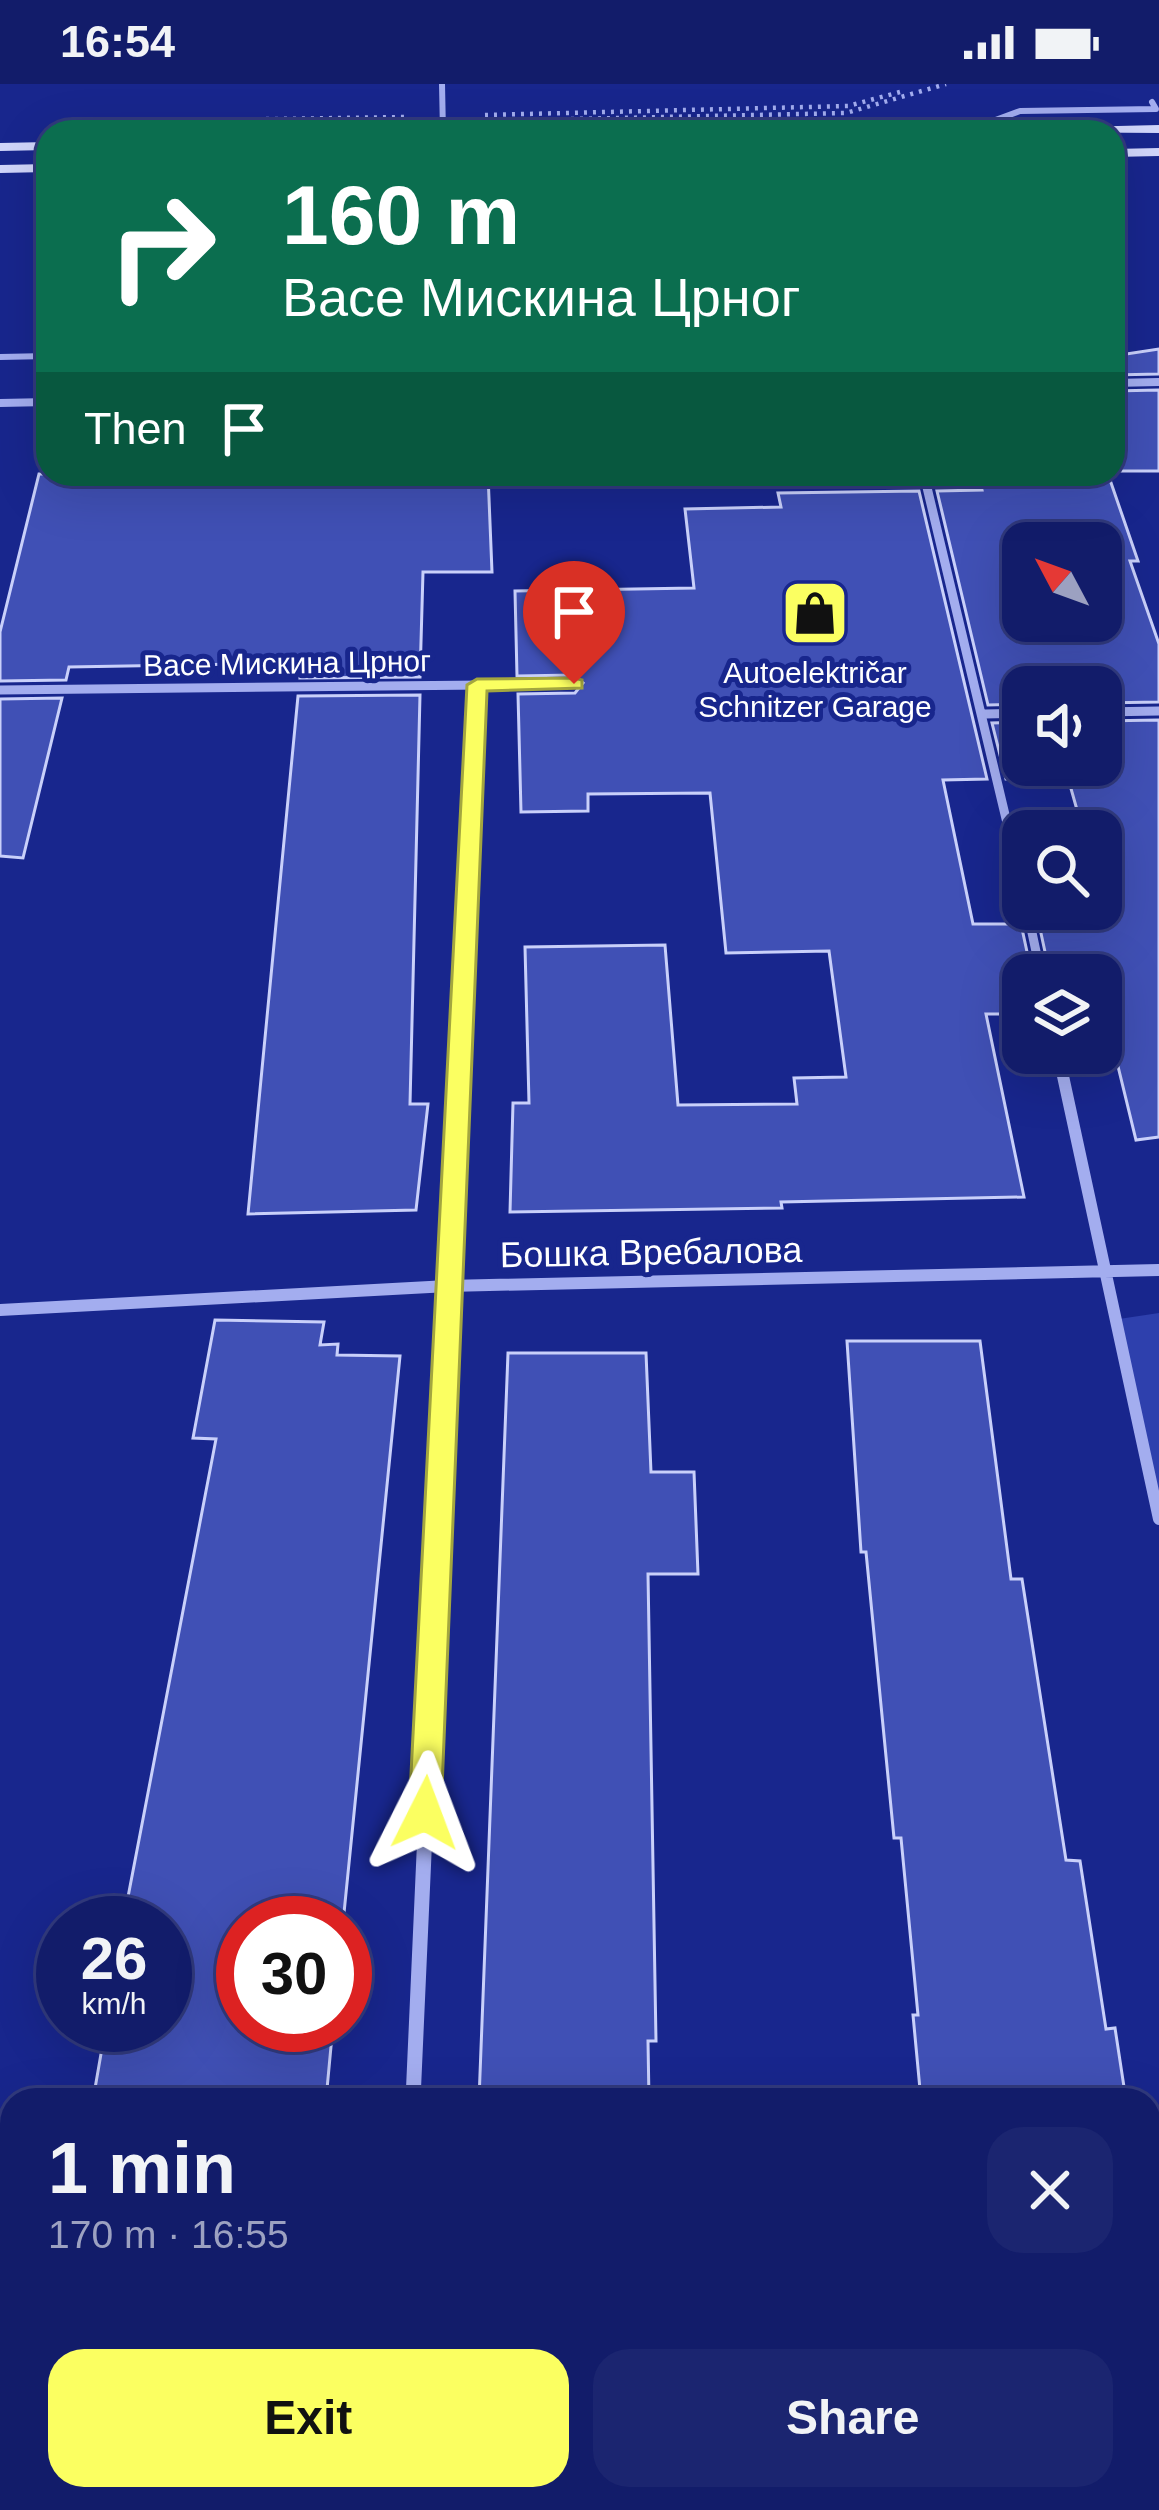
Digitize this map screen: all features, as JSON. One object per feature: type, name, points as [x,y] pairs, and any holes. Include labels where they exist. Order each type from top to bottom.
[{"type":"main road","points":[[1125,130],[1159,129]]},
{"type":"main road","points":[[0,147],[36,146]]},
{"type":"main road","points":[[1125,152],[1159,152]]},
{"type":"main road","points":[[0,169],[36,168]]},
{"type":"street","points":[[1125,383],[1159,382]]},
{"type":"street","points":[[0,403],[36,402]]},
{"type":"street","points":[[927,486],[1006,810]]},
{"type":"street","name":"Васе Мискина Црног","points":[[0,690],[574,684]]},
{"type":"street","points":[[414,2088],[477,685]]},
{"type":"street","points":[[1122,712],[1159,711]]},
{"type":"street","points":[[985,714],[1002,714]]},
{"type":"street","points":[[1063,1074],[1159,1519]]},
{"type":"street","name":"Бошка Вребалова","points":[[0,1310],[448,1286],[1159,1270]]},
{"type":"lane","points":[[442,84],[443,120]]},
{"type":"lane","points":[[995,120],[1020,111],[1156,106]]},
{"type":"lane","points":[[0,357],[36,356]]},
{"type":"shaded area","points":[[1159,1313],[1159,1517],[1119,1319]]},
{"type":"building","points":[[1159,349],[1159,374],[1125,375],[1125,354]]},
{"type":"building","points":[[1159,390],[1159,471],[1125,471],[1125,391]]},
{"type":"building","points":[[36,486],[488,486],[492,572],[423,572],[420,677],[300,678],[301,663],[69,667],[66,680],[0,681],[0,632]]},
{"type":"building","points":[[981,486],[1112,486],[1138,561],[1130,561],[1159,644],[1159,702],[1122,703],[1122,666],[1002,666],[1002,705],[988,705],[937,491],[982,490]]},
{"type":"building","points":[[919,491],[987,779],[943,780],[973,924],[1022,930],[1027,954],[1002,954],[1002,1014],[986,1014],[1024,1197],[781,1202],[782,1208],[510,1212],[513,1103],[529,1103],[525,947],[665,945],[678,1105],[797,1104],[794,1078],[846,1077],[829,951],[726,953],[710,793],[588,794],[588,811],[521,812],[518,694],[575,693],[583,683],[574,675],[517,676],[515,591],[694,588],[685,509],[781,507],[778,493]]},
{"type":"building","points":[[420,695],[410,1104],[428,1104],[416,1210],[248,1214],[298,696]]},
{"type":"building","points":[[62,698],[23,858],[0,856],[0,699]]},
{"type":"building","points":[[1159,720],[1159,1137],[1136,1140],[1120,1074],[1122,954],[1045,954],[1040,930],[1122,930],[1122,810],[1077,810],[1070,786],[1122,786],[1122,721]]},
{"type":"building","points":[[992,723],[1002,723],[1002,763]]},
{"type":"building","points":[[215,1320],[324,1322],[320,1345],[338,1344],[337,1355],[400,1356],[346,1896],[216,1896],[216,2052],[330,2052],[327,2088],[95,2088],[101,2052],[192,2052],[192,1896],[128,1896],[216,1439],[193,1438]]},
{"type":"building","points":[[847,1341],[980,1341],[1011,1579],[1022,1579],[1066,1860],[1080,1861],[1106,2029],[1115,2028],[1124,2088],[920,2088],[913,2015],[918,2015],[901,1838],[894,1838],[866,1552],[861,1552]]},
{"type":"building","points":[[508,1353],[646,1353],[651,1472],[694,1472],[698,1574],[648,1574],[656,2041],[648,2041],[649,2088],[479,2088]]},
{"type":"place","name":"Autoelektričar Schnitzer Garage","points":[[815,613]]},
{"type":"route","points":[[425,1813],[477,685],[574,684]]}]
